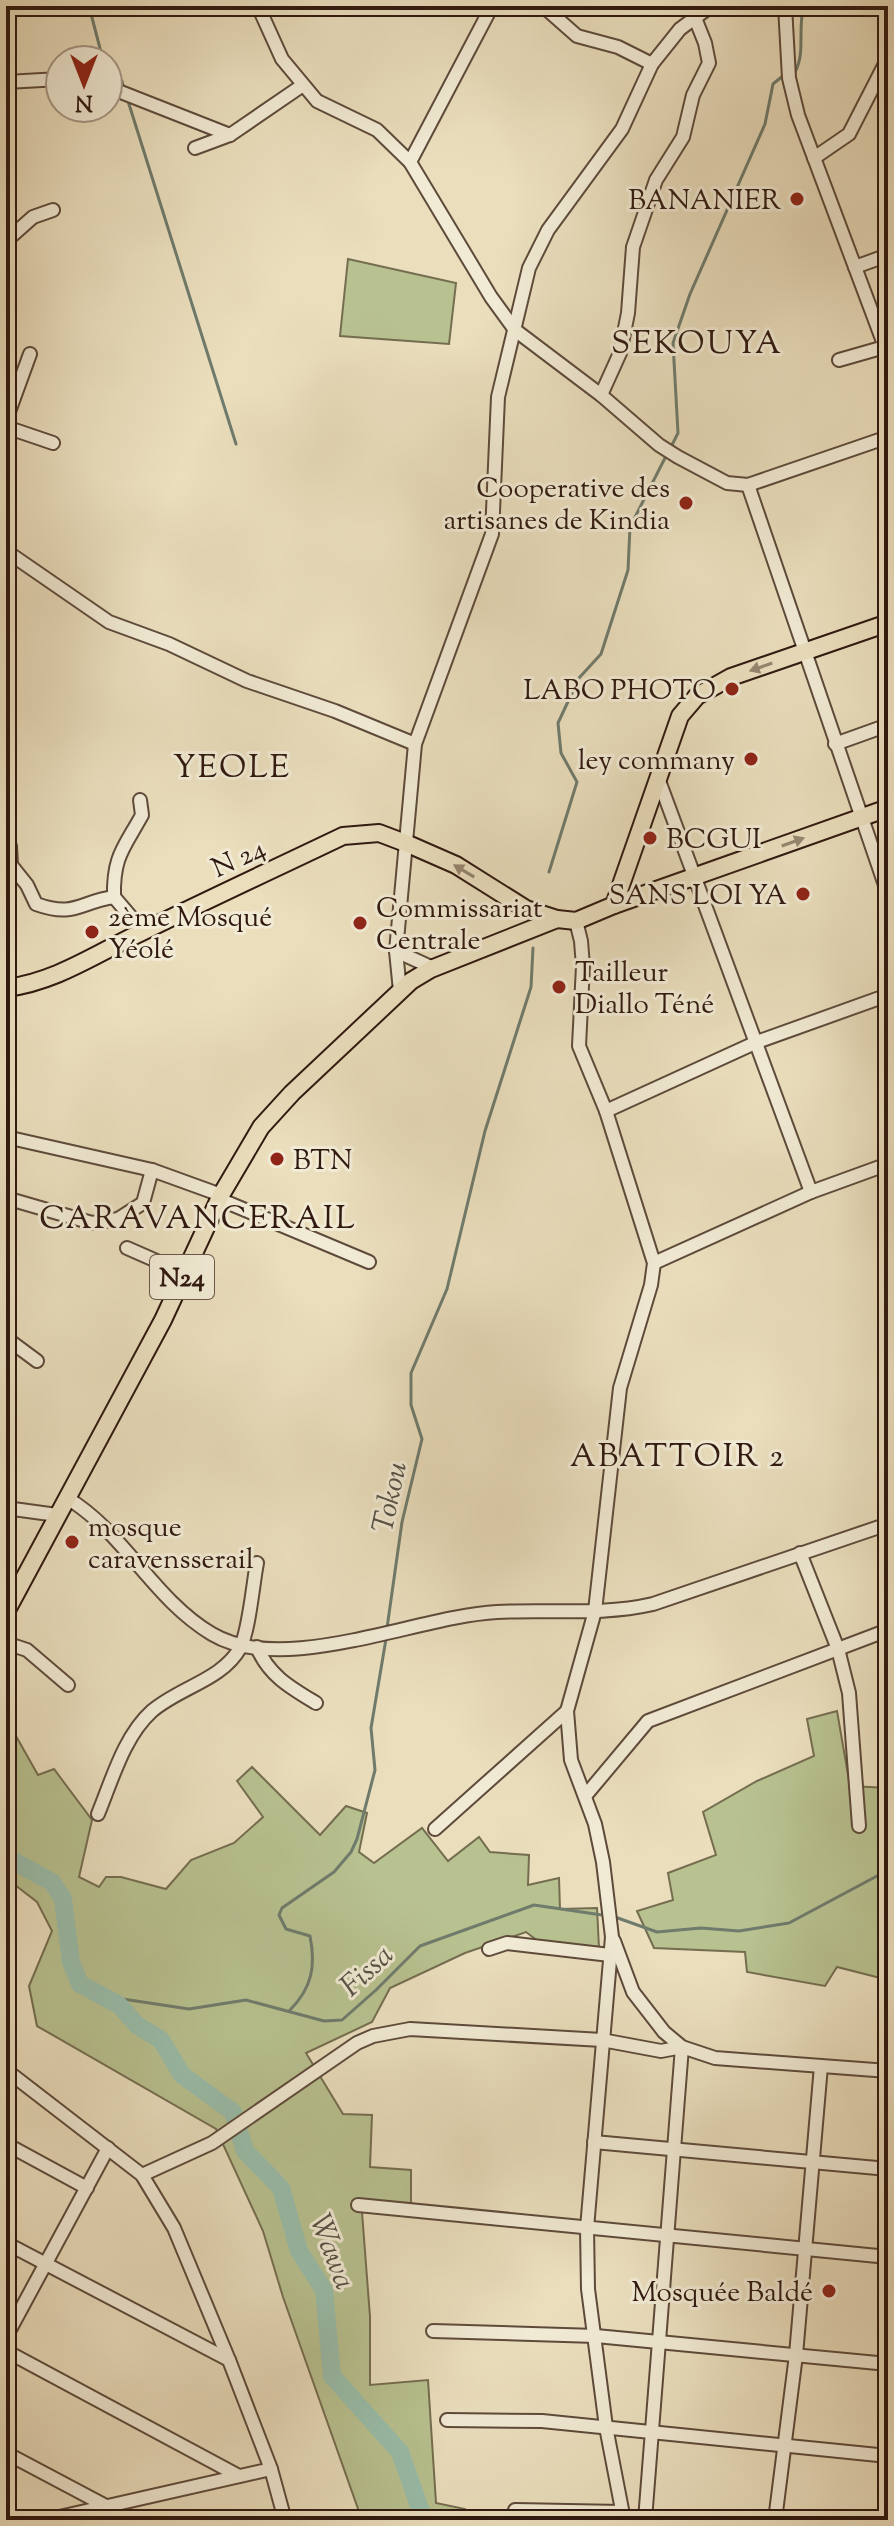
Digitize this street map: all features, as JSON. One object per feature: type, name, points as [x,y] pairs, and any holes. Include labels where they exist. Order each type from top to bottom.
[{"type":"main road","points":[[614,905],[680,716],[697,696],[731,677],[888,623]]},
{"type":"main road","points":[[557,919],[576,921],[888,808]]},
{"type":"main road","name":"N 24","points":[[6,988],[29,985],[60,974],[343,836],[379,833],[408,844],[456,865],[526,909],[557,919]]},
{"type":"main road","name":"N24","points":[[6,1612],[163,1320],[220,1197],[261,1127],[292,1093],[406,986],[433,968],[557,919]]},
{"type":"street","points":[[258,6],[282,59],[317,101],[377,130],[410,162],[491,297],[515,330],[601,395],[659,445],[727,483],[748,485],[888,437]]},
{"type":"street","points":[[410,162],[492,6]]},
{"type":"street","points":[[543,6],[577,36],[618,47],[652,64]]},
{"type":"street","points":[[406,986],[396,951],[415,744],[492,534],[498,397],[529,268],[548,230],[622,129],[652,64],[680,29],[711,6]]},
{"type":"street","points":[[785,6],[789,78],[798,115],[887,349],[839,360]]},
{"type":"street","points":[[601,395],[620,353],[628,313],[633,247],[656,180],[683,137],[693,95],[709,63],[695,18]]},
{"type":"street","points":[[814,158],[849,134],[888,58]]},
{"type":"street","points":[[6,82],[44,80]]},
{"type":"street","points":[[195,148],[230,135],[303,85]]},
{"type":"street","points":[[124,94],[230,135]]},
{"type":"street","points":[[6,241],[33,217],[53,210]]},
{"type":"street","points":[[855,267],[888,255]]},
{"type":"street","points":[[6,420],[30,354]]},
{"type":"street","points":[[6,427],[53,443]]},
{"type":"street","points":[[748,485],[888,894]]},
{"type":"street","points":[[6,551],[109,622],[169,644],[247,681],[335,711],[415,744]]},
{"type":"street","points":[[835,744],[888,725]]},
{"type":"street","points":[[658,778],[811,1192]]},
{"type":"street","points":[[140,800],[142,815],[123,843],[114,876],[114,897],[143,931]]},
{"type":"street","points":[[6,843],[10,846],[11,865],[27,885],[36,904],[62,911],[114,897]]},
{"type":"street","points":[[515,2510],[623,2516],[606,2427],[588,2289],[587,2228],[612,1937],[603,1862],[586,1795],[571,1760],[567,1711],[595,1611],[620,1388],[651,1285],[654,1263],[606,1111],[579,1046],[583,966],[576,921]]},
{"type":"street","points":[[396,951],[433,968]]},
{"type":"street","points":[[606,1111],[757,1042],[888,995]]},
{"type":"street","points":[[6,1137],[152,1170],[369,1262]]},
{"type":"street","points":[[654,1263],[811,1192],[888,1164]]},
{"type":"street","points":[[6,1198],[92,1223],[118,1219],[143,1203],[152,1170]]},
{"type":"street","points":[[127,1248],[184,1273]]},
{"type":"street","points":[[6,1338],[37,1361]]},
{"type":"street","points":[[67,1498],[91,1513],[164,1597],[212,1634],[242,1646],[278,1648],[356,1642],[400,1629],[495,1612],[624,1611],[653,1604],[888,1524]]},
{"type":"street","points":[[6,1508],[57,1515]]},
{"type":"street","points":[[800,1553],[838,1649],[849,1693],[859,1826]]},
{"type":"street","points":[[98,1814],[128,1743],[151,1712],[201,1679],[222,1671],[242,1646],[257,1563]]},
{"type":"street","points":[[586,1795],[648,1721],[888,1630]]},
{"type":"street","points":[[6,1643],[27,1650],[68,1685]]},
{"type":"street","points":[[257,1647],[264,1664],[288,1687],[316,1703]]},
{"type":"street","points":[[435,1829],[567,1711]]},
{"type":"street","points":[[612,1937],[633,1992],[664,2032],[682,2047],[715,2058],[888,2071]]},
{"type":"street","points":[[489,1949],[507,1943],[610,1955]]},
{"type":"street","points":[[142,2175],[197,2151],[227,2133],[357,2043],[393,2031],[410,2029],[602,2040],[661,2051],[682,2047]]},
{"type":"street","points":[[645,2520],[682,2047]]},
{"type":"street","points":[[775,2520],[796,2355],[821,2066]]},
{"type":"street","points":[[6,2070],[142,2175],[174,2228],[229,2360],[271,2469],[285,2520]]},
{"type":"street","points":[[594,2142],[888,2169]]},
{"type":"street","points":[[6,2144],[87,2188]]},
{"type":"street","points":[[6,2337],[108,2148]]},
{"type":"street","points":[[358,2205],[888,2257]]},
{"type":"street","points":[[6,2243],[229,2360]]},
{"type":"street","points":[[433,2331],[596,2336],[888,2364]]},
{"type":"street","points":[[6,2351],[239,2476]]},
{"type":"street","points":[[447,2420],[542,2421],[888,2456]]},
{"type":"street","points":[[6,2453],[106,2506]]},
{"type":"street","points":[[46,2520],[271,2469]]},
{"type":"green space","points":[[348,259],[456,283],[449,344],[340,336]]},
{"type":"green space","points":[[837,1711],[850,1786],[888,1788],[888,1980],[837,1967],[825,1986],[747,1972],[745,1952],[654,1948],[637,1911],[673,1900],[668,1873],[716,1855],[703,1812],[757,1781],[814,1756],[807,1719]]},
{"type":"green space","points":[[12,1729],[38,1775],[54,1769],[92,1820],[79,1877],[99,1887],[106,1877],[121,1877],[166,1889],[191,1860],[234,1843],[263,1817],[237,1781],[252,1767],[320,1835],[346,1806],[367,1813],[359,1852],[374,1863],[422,1828],[448,1861],[479,1837],[490,1852],[529,1855],[528,1885],[559,1878],[560,1909],[597,1908],[599,1948],[538,1941],[526,1932],[465,1953],[390,1988],[372,2022],[306,2053],[343,2114],[372,2115],[370,2167],[411,2170],[411,2207],[362,2212],[370,2317],[370,2385],[428,2380],[436,2503],[465,2509],[466,2520],[362,2520],[283,2297],[263,2231],[216,2129],[37,2026],[29,1986],[52,1931],[37,1902],[6,1878],[6,1733]]},
{"type":"waterway","points":[[89,6],[99,44]]},
{"type":"waterway","points":[[791,73],[795,72],[800,56],[804,6]]},
{"type":"waterway","points":[[670,449],[678,433],[673,343],[690,294],[765,124],[773,84],[784,75]]},
{"type":"waterway","points":[[128,101],[236,444]]},
{"type":"waterway","points":[[549,872],[577,782],[561,753],[558,723],[579,678],[601,654],[628,570],[630,527],[666,456]]},
{"type":"waterway","name":"Tokou","points":[[387,1628],[402,1522],[422,1439],[411,1405],[411,1373],[447,1289],[485,1131],[531,987],[533,948]]},
{"type":"waterway","name":"Tokou","points":[[290,2010],[308,1985],[312,1947],[310,1936],[286,1929],[279,1915],[282,1908],[334,1872],[351,1852],[357,1839],[375,1770],[371,1728],[386,1639]]},
{"type":"waterway","name":"Wawa","points":[[6,1857],[52,1882],[63,1899],[71,1962],[80,1984],[119,2005],[137,2025],[161,2040],[182,2075],[233,2112],[245,2151],[281,2188],[299,2251],[324,2290],[332,2376],[400,2452],[424,2520]]},
{"type":"waterway","name":"Fissa","points":[[615,1917],[657,1932],[701,1928],[739,1931],[789,1923],[877,1876],[888,1874]]},
{"type":"waterway","name":"Fissa","points":[[103,1996],[189,2009],[246,2000],[324,2021],[342,2020],[420,1946],[534,1905],[602,1915]]},
{"type":"place","name":"BANANIER","points":[[797,199]]},
{"type":"place","name":"Cooperative des artisanes de Kindia","points":[[686,503]]},
{"type":"place","name":"LABO PHOTO","points":[[732,689]]},
{"type":"place","name":"ley commany","points":[[751,759]]},
{"type":"place","name":"BCGUI","points":[[650,838]]},
{"type":"place","name":"SANS LOI YA","points":[[803,894]]},
{"type":"place","name":"Commissariat Centrale","points":[[360,923]]},
{"type":"place","name":"2ème Mosqué Yéolé","points":[[92,932]]},
{"type":"place","name":"Tailleur Diallo Téné","points":[[559,987]]},
{"type":"place","name":"BTN","points":[[277,1159]]},
{"type":"place","name":"mosque caravensserail","points":[[72,1542]]},
{"type":"place","name":"Mosquée Baldé","points":[[829,2291]]},
{"type":"district","name":"SEKOUYA","points":[[697,342]]},
{"type":"district","name":"YEOLE","points":[[232,766]]},
{"type":"district","name":"CARAVANCERAIL","points":[[198,1217]]},
{"type":"district","name":"ABATTOIR 2","points":[[678,1455]]}]
